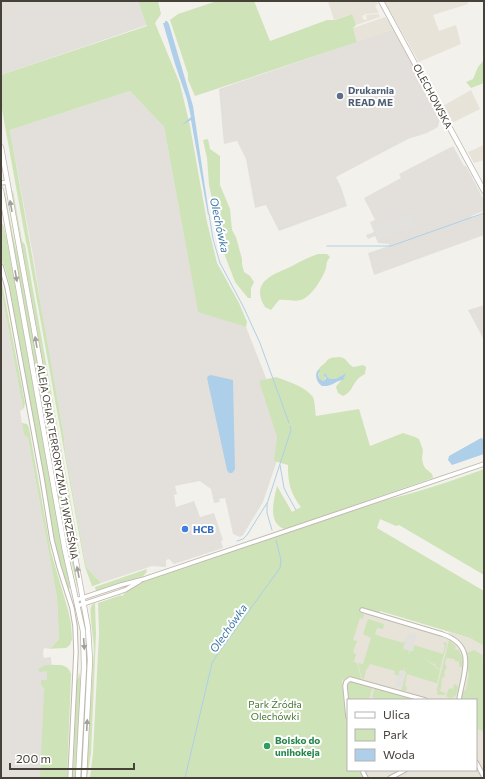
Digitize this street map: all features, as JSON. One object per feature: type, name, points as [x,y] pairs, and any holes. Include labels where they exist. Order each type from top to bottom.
[{"type":"street","name":"OLECHOWSKA","points":[[380,1],[484,191]]},
{"type":"street","name":"ALEJA OFIAR TERRORYZMU 11 WRZEŚNIA","points":[[1,147],[5,179],[89,637],[90,660],[84,778]]},
{"type":"street","points":[[1,183],[5,179]]},
{"type":"street","name":"ALEJA OFIAR TERRORYZMU 11 WRZEŚNIA","points":[[1,190],[66,550],[82,627],[84,667],[78,778]]},
{"type":"street","points":[[1,266],[7,287],[53,545],[72,608],[75,626],[76,652],[70,778]]},
{"type":"street","points":[[76,600],[120,585],[144,579],[484,464]]},
{"type":"street","points":[[78,606],[125,590],[144,579]]},
{"type":"street","points":[[362,610],[442,634],[457,642],[463,651],[466,661],[459,699]]},
{"type":"street","points":[[347,707],[345,686],[346,682],[350,679],[421,699]]},
{"type":"street","points":[[477,764],[484,777]]},
{"type":"street","points":[[390,778],[403,771]]},
{"type":"shaded area","points":[[1,1],[138,1],[147,25],[1,75]]},
{"type":"shaded area","points":[[328,1],[376,1],[378,4],[375,6],[379,13],[366,14],[362,16],[364,20],[367,19],[366,15],[379,14],[380,17],[356,25],[351,14],[334,20]]},
{"type":"shaded area","points":[[384,1],[467,1],[468,4],[433,15],[439,31],[456,25],[461,44],[419,62]]},
{"type":"shaded area","points":[[385,17],[394,29],[357,42],[353,28]]},
{"type":"shaded area","points":[[394,29],[441,120],[438,127],[427,133],[408,139],[336,177],[347,206],[279,231],[266,205],[255,208],[246,159],[237,141],[224,144],[219,89]]},
{"type":"shaded area","points":[[471,90],[480,109],[452,123],[443,106]]},
{"type":"shaded area","points":[[130,91],[164,127],[198,311],[246,327],[287,431],[263,502],[243,535],[240,537],[233,534],[225,498],[219,499],[220,502],[214,503],[211,489],[200,481],[175,486],[177,494],[174,495],[176,507],[194,501],[200,517],[214,513],[223,540],[221,541],[223,548],[174,564],[169,559],[166,560],[166,567],[152,566],[101,583],[86,567],[10,130]]},
{"type":"shaded area","points":[[484,145],[484,160],[474,163],[468,152]]},
{"type":"shaded area","points":[[453,146],[464,166],[466,166],[484,200],[484,211],[471,216],[472,218],[484,213],[484,235],[374,275],[368,253],[389,246],[389,244],[378,243],[375,236],[368,239],[366,235],[374,232],[370,222],[375,220],[364,198],[401,178],[399,174]]},
{"type":"shaded area","points":[[411,213],[415,226],[378,239],[374,227]]},
{"type":"shaded area","points":[[1,289],[23,409],[20,411],[24,435],[28,438],[57,598],[59,639],[51,648],[44,648],[43,653],[44,658],[51,657],[58,778],[1,778]]},
{"type":"shaded area","points":[[484,305],[484,340],[468,310]]},
{"type":"shaded area","points":[[352,607],[448,636],[449,632],[470,638],[484,646],[484,778],[363,778],[360,771],[477,771],[477,699],[347,699],[347,724],[342,678]]},
{"type":"shaded area","points":[[408,632],[417,634],[412,651],[403,649]]},
{"type":"shaded area","points":[[400,670],[406,672],[402,688],[395,686]]},
{"type":"green space","points":[[138,1],[158,1],[161,14],[155,23],[180,84],[190,126],[207,222],[217,263],[239,303],[247,322],[246,327],[198,312],[164,127],[130,91],[10,130],[86,567],[101,583],[92,586],[85,567],[1,104],[1,75],[147,26]]},
{"type":"green space","points":[[217,1],[254,1],[270,41],[327,20],[335,20],[352,14],[356,25],[353,28],[357,42],[195,96],[188,80],[188,74],[170,20],[178,14]]},
{"type":"green space","points":[[484,60],[484,83],[471,88],[466,82],[473,79],[478,67]]},
{"type":"green space","points":[[208,139],[210,149],[220,156],[220,185],[230,209],[232,230],[236,237],[244,272],[250,276],[254,282],[251,288],[251,298],[248,298],[235,282],[216,226],[209,185],[207,158],[203,140]]},
{"type":"green space","points":[[12,191],[22,241],[25,245],[80,554],[76,546]]},
{"type":"green space","points":[[4,193],[19,262],[78,586],[63,524]]},
{"type":"green space","points":[[1,224],[3,224],[6,236],[70,588],[68,589],[55,543],[9,283],[1,259]]},
{"type":"green space","points":[[318,254],[327,254],[330,257],[327,261],[322,277],[309,295],[298,301],[279,300],[271,310],[265,307],[261,299],[260,292],[261,286],[269,277]]},
{"type":"green space","points":[[1,278],[25,403],[23,409],[1,289]]},
{"type":"green space","points":[[338,357],[344,358],[354,367],[363,365],[366,367],[365,374],[359,378],[350,391],[343,396],[338,393],[336,387],[345,374],[338,378],[332,379],[327,377],[326,373],[325,380],[323,381],[318,375],[321,366],[328,360]]},
{"type":"green space","points":[[276,377],[296,385],[310,393],[314,399],[316,416],[359,409],[370,446],[403,433],[419,439],[423,450],[423,464],[432,474],[433,478],[285,529],[279,526],[274,517],[273,510],[277,486],[292,512],[301,507],[294,497],[290,487],[288,465],[274,461],[277,437],[259,381]]},
{"type":"green space","points":[[22,423],[27,424],[29,428],[51,552],[71,624],[72,639],[70,645],[66,648],[44,649],[51,648],[59,639],[57,598],[28,438],[24,435]]},
{"type":"green space","name":"Park Źródła Olechówki","points":[[484,469],[484,575],[399,525],[396,526],[380,519],[377,528],[484,591],[484,646],[470,638],[380,611],[379,613],[362,608],[361,612],[364,615],[363,619],[360,618],[353,640],[357,641],[353,652],[356,654],[354,662],[357,663],[361,678],[349,677],[342,680],[347,724],[347,771],[360,771],[363,778],[90,778],[93,753],[99,634],[98,603],[124,595],[123,594],[126,592],[149,579],[386,500],[460,478]]},
{"type":"green space","points":[[147,569],[143,576],[96,591],[95,587]]},
{"type":"green space","points":[[95,603],[96,634],[91,753],[86,778],[94,649],[91,609],[92,605]]},
{"type":"green space","points":[[82,609],[86,628],[88,660],[80,778],[86,664]]},
{"type":"green space","points":[[368,619],[384,624],[383,629],[377,628],[375,634],[379,636],[404,643],[407,636],[403,649],[409,650],[408,655],[410,651],[413,651],[414,645],[443,654],[445,645],[443,644],[444,642],[447,643],[440,669],[423,656],[431,664],[440,670],[437,684],[407,674],[405,686],[407,687],[406,691],[399,690],[402,688],[406,672],[404,671],[405,666],[403,671],[400,670],[398,676],[394,674],[395,671],[370,664],[366,670],[364,679],[362,679],[358,663],[363,664],[371,638],[363,634]]},
{"type":"green space","points":[[449,640],[456,646],[455,649],[458,649],[462,658],[463,667],[459,667],[459,662],[455,661],[455,659],[454,661],[454,659],[446,658],[445,665],[447,666],[444,677],[442,678],[440,691],[445,693],[445,695],[438,695],[437,689]]},
{"type":"green space","points":[[474,650],[484,656],[482,660],[484,658],[484,732],[477,728],[477,699],[461,699],[463,691],[466,690],[469,674],[467,653]]},
{"type":"green space","points":[[45,665],[61,665],[68,668],[71,674],[67,778],[40,778],[45,690],[41,685],[41,680],[47,680],[47,671],[40,672],[38,670]]},
{"type":"green space","points":[[79,672],[81,684],[75,778],[73,778],[77,679]]},
{"type":"green space","points":[[352,681],[372,687],[369,699],[348,699],[347,688],[349,683]]},
{"type":"green space","points":[[454,684],[458,686],[456,696],[449,698],[446,696],[448,690],[450,688],[453,689]]},
{"type":"green space","points":[[376,688],[413,699],[374,699],[372,697]]},
{"type":"water","points":[[165,21],[169,24],[193,106],[208,215],[191,120],[182,125],[191,117],[187,99],[163,23],[165,23]]},
{"type":"water","points":[[318,370],[320,370],[318,374],[319,378],[323,381],[326,378],[324,375],[326,373],[327,377],[332,379],[346,373],[343,380],[328,386],[322,386],[317,379],[316,374]]},
{"type":"water","points":[[211,375],[233,380],[235,469],[232,473],[229,473],[227,470],[207,378]]},
{"type":"water","points":[[481,438],[484,441],[484,454],[452,465],[448,460],[449,456]]},
{"type":"waterway","points":[[327,246],[391,246],[484,213]]},
{"type":"waterway","name":"Olechówka","points":[[209,214],[213,239],[220,263],[243,306],[260,343],[289,423]]},
{"type":"waterway","name":"Olechówka","points":[[272,530],[267,513],[267,504],[291,430],[290,426]]},
{"type":"waterway","points":[[280,465],[284,488],[296,510]]},
{"type":"waterway","points":[[237,541],[243,539],[247,535],[267,503]]},
{"type":"waterway","name":"Olechówka","points":[[185,778],[212,663],[280,568],[281,560],[276,540]]},
{"type":"place","name":"Drukarnia READ ME","points":[[340,96]]},
{"type":"place","name":"HCB","points":[[185,529]]},
{"type":"place","name":"Boisko do unihokeja","points":[[267,746]]}]
